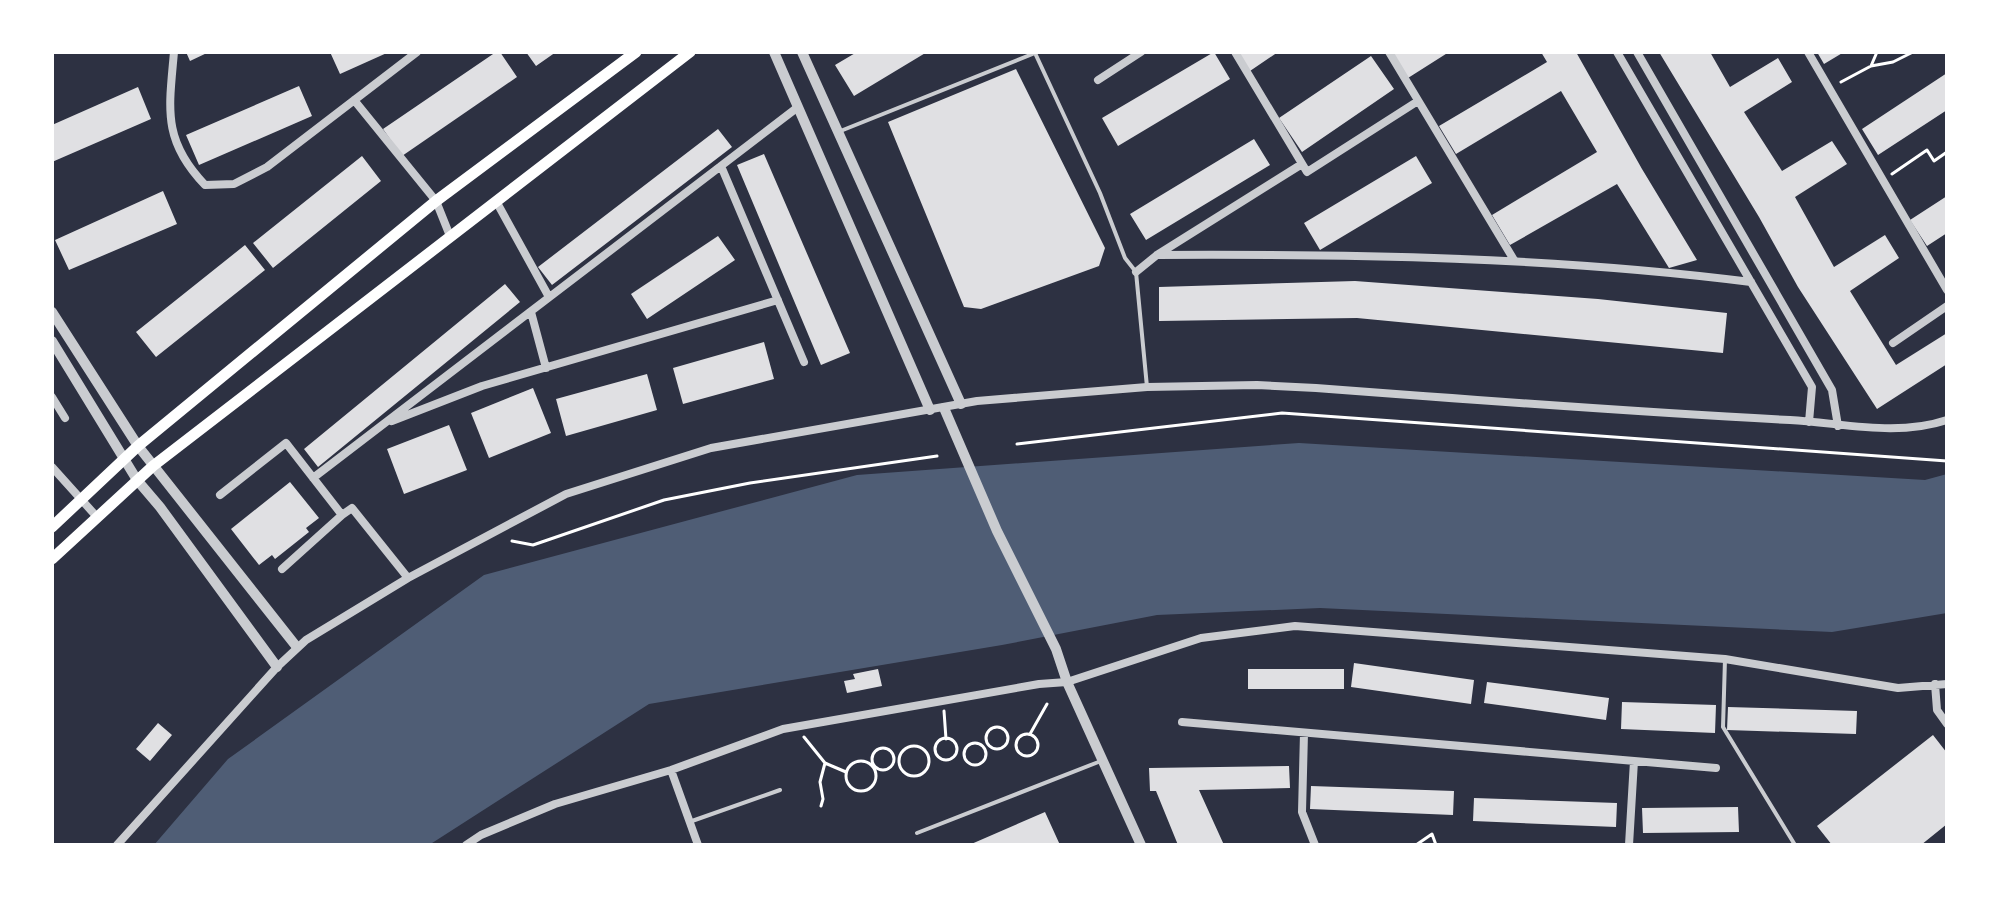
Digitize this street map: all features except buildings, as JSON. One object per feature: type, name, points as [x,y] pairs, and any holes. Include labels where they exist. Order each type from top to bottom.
[{"type":"main road","points":[[52,527],[138,446],[436,201],[636,52]]},
{"type":"main road","points":[[52,559],[153,466],[690,52]]},
{"type":"street","points":[[174,52],[169,118],[185,165],[205,185],[234,184],[267,167],[417,52]]},
{"type":"street","points":[[774,52],[930,410]]},
{"type":"street","points":[[802,52],[961,404]]},
{"type":"street","points":[[1098,80],[1141,52]]},
{"type":"street","points":[[1235,52],[1307,172],[1418,101]]},
{"type":"street","points":[[1389,52],[1514,260]]},
{"type":"street","points":[[1617,52],[1812,387],[1809,422]]},
{"type":"street","points":[[1637,52],[1832,390],[1838,426]]},
{"type":"street","points":[[1808,52],[1947,290]]},
{"type":"street","points":[[354,100],[436,201],[450,236]]},
{"type":"street","points":[[313,478],[798,107]]},
{"type":"street","points":[[1136,272],[1157,255],[1302,164]]},
{"type":"street","points":[[721,166],[804,362]]},
{"type":"street","points":[[496,201],[549,297]]},
{"type":"street","points":[[1157,255],[1309,254],[1514,260],[1751,282]]},
{"type":"street","points":[[384,424],[482,386],[778,300]]},
{"type":"street","points":[[1893,343],[1947,306]]},
{"type":"street","points":[[52,312],[138,446],[296,646]]},
{"type":"street","points":[[531,312],[546,368]]},
{"type":"street","points":[[52,341],[137,480],[277,667]]},
{"type":"street","points":[[117,845],[296,646],[408,578],[566,494],[711,448],[961,404],[1147,387],[1257,385],[1838,426],[1921,429],[1947,420]]},
{"type":"street","points":[[52,397],[65,418]]},
{"type":"street","points":[[944,408],[1056,649],[1067,682],[1141,845]]},
{"type":"street","points":[[220,495],[286,443],[342,515]]},
{"type":"street","points":[[52,467],[97,517]]},
{"type":"street","points":[[282,569],[352,508],[408,578]]},
{"type":"street","points":[[466,845],[481,835],[555,804],[671,770],[783,729],[1039,684],[1067,682],[1201,638],[1295,626],[1725,659],[1898,688],[1947,684]]},
{"type":"street","points":[[1935,684],[1937,710],[1947,724]]},
{"type":"street","points":[[1182,722],[1716,768]]},
{"type":"street","points":[[1304,733],[1302,812],[1315,845]]},
{"type":"street","points":[[1629,845],[1634,761]]},
{"type":"street","points":[[671,770],[698,845]]},
{"type":"lane","points":[[838,132],[1035,53],[1100,193],[1125,258],[1136,272],[1147,387]]},
{"type":"lane","points":[[1725,659],[1723,727],[1795,845]]},
{"type":"lane","points":[[917,833],[1103,760]]},
{"type":"lane","points":[[689,821],[780,790]]},
{"type":"path","points":[[1871,66],[1877,52]]},
{"type":"path","points":[[1841,82],[1871,66],[1893,62],[1913,52]]},
{"type":"path","points":[[1892,174],[1927,150],[1934,161],[1947,152]]},
{"type":"path","points":[[1017,444],[1282,413],[1947,461]]},
{"type":"path","points":[[512,541],[533,545],[664,500],[750,483],[937,456]]},
{"type":"path","points":[[943,700],[946,739]]},
{"type":"path","points":[[1030,734],[1047,704]]},
{"type":"path","points":[[801,726],[805,738],[825,763],[847,772]]},
{"type":"path","points":[[992,729],[1003,730],[1007,739],[1004,746],[998,749],[988,745],[986,736],[992,729]]},
{"type":"path","points":[[1016,742],[1023,735],[1030,734]]},
{"type":"path","points":[[1016,742],[1019,752],[1032,754],[1037,749],[1037,742],[1030,734]]},
{"type":"path","points":[[946,739],[953,741],[957,750],[954,757],[947,760],[937,753],[937,744],[946,739]]},
{"type":"path","points":[[1007,739],[1016,742]]},
{"type":"path","points":[[974,743],[983,748],[984,759],[975,765],[967,761],[964,752],[967,746],[974,743]]},
{"type":"path","points":[[983,748],[988,745]]},
{"type":"path","points":[[896,759],[886,770],[874,766],[866,762],[851,765],[847,772],[850,786],[862,791],[874,783],[876,777],[874,766],[873,756],[879,749],[889,749],[896,759],[904,773],[915,777],[928,769],[929,756],[922,748],[911,746],[896,759]]},
{"type":"path","points":[[957,750],[964,752]]},
{"type":"path","points":[[929,756],[937,753]]},
{"type":"path","points":[[821,806],[820,782],[825,763]]},
{"type":"path","points":[[1416,845],[1432,834],[1436,845]]},
{"type":"water","points":[[1299,443],[1925,480],[1947,474],[1947,613],[1832,632],[1320,608],[1157,615],[1002,645],[649,704],[429,845],[154,845],[228,759],[484,575],[857,475]]}]
